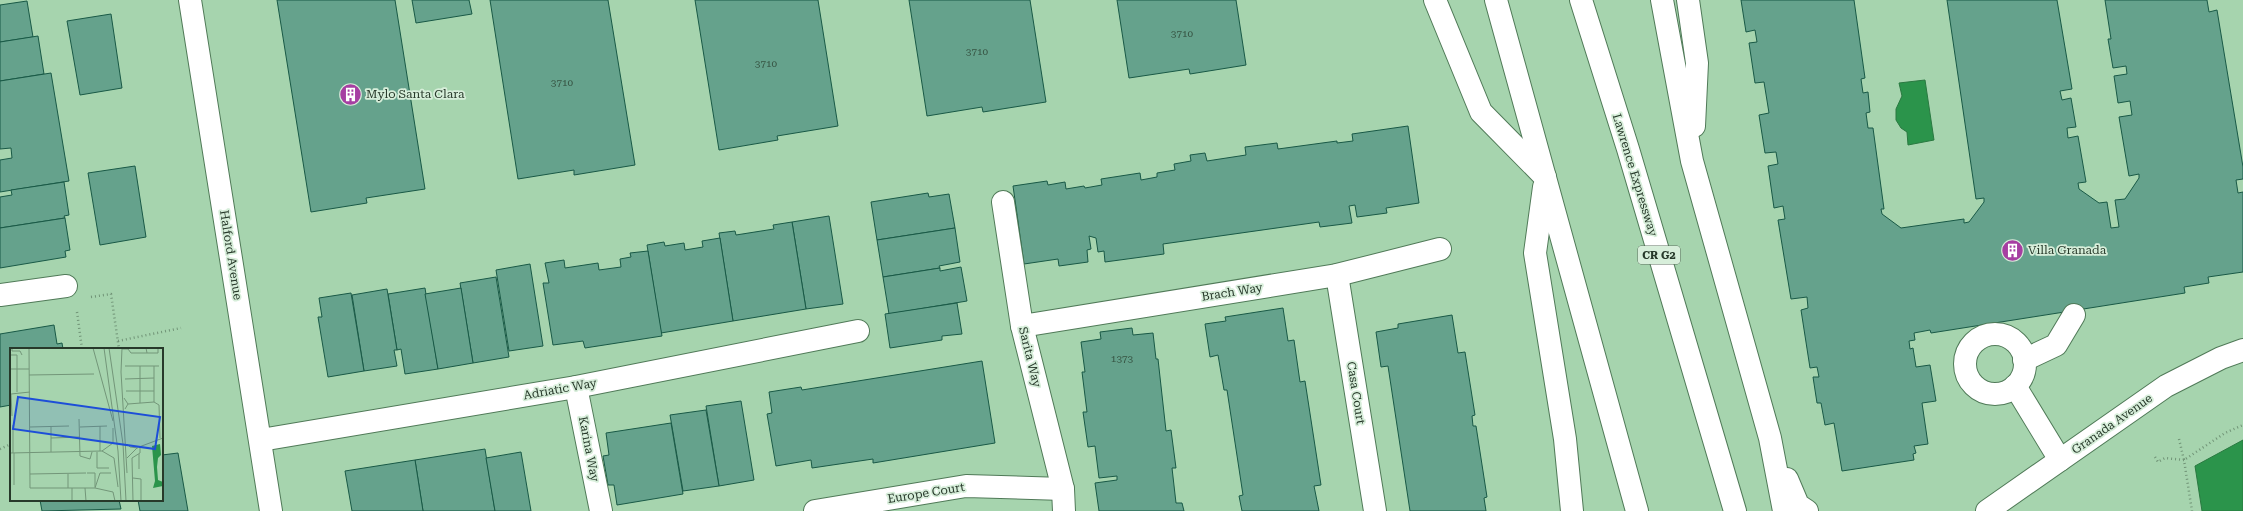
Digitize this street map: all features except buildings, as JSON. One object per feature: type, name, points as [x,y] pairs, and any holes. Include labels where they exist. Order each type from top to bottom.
[{"type":"main road","name":"Halford Avenue","points":[[190,0],[261,440],[271,511]]},
{"type":"main road","points":[[1435,0],[1481,112],[1546,177]]},
{"type":"main road","points":[[1496,0],[1637,511]]},
{"type":"main road","name":"Lawrence Expressway","points":[[1581,0],[1628,149],[1735,511]]},
{"type":"main road","points":[[1662,0],[1692,161],[1770,438],[1784,511]]},
{"type":"main road","points":[[1688,0],[1697,63],[1692,161]]},
{"type":"main road","points":[[1546,177],[1535,253],[1565,439],[1572,511]]},
{"type":"main road","name":"Sarita Way","points":[[1002,202],[1022,326],[1063,489],[1064,511]]},
{"type":"main road","name":"Brach Way","points":[[1022,326],[1337,275],[1440,249]]},
{"type":"main road","name":"Casa Court","points":[[1337,275],[1375,511]]},
{"type":"main road","points":[[0,295],[66,286]]},
{"type":"main road","points":[[2024,360],[2056,345],[2074,315]]},
{"type":"main road","name":"Adriatic Way","points":[[261,440],[576,387],[858,331]]},
{"type":"main road","points":[[1988,335],[2008,337],[2016,343],[2022,351],[2024,360],[2024,370],[2015,386],[2007,392],[1997,394],[1987,393],[1978,389],[1966,373],[1965,364],[1967,354],[1972,345],[1988,335]]},
{"type":"main road","name":"Granada Avenue","points":[[1997,508],[2060,460],[2166,386],[2221,358],[2243,350]]},
{"type":"main road","points":[[2015,386],[2060,460]]},
{"type":"main road","name":"Karina Way","points":[[576,387],[601,511]]},
{"type":"main road","points":[[1770,438],[1798,505],[1807,511]]},
{"type":"main road","name":"Europe Court","points":[[815,511],[966,486],[1063,489]]},
{"type":"path","points":[[89,298],[111,294],[119,348]]},
{"type":"path","points":[[76,307],[82,348]]},
{"type":"path","points":[[118,340],[181,328]]},
{"type":"path","points":[[2155,457],[2158,462],[2165,458],[2184,460],[2225,433],[2243,425]]},
{"type":"path","points":[[2178,440],[2184,460],[2192,511]]},
{"type":"path","points":[[0,449],[10,444]]},
{"type":"shaded area","points":[[1925,80],[1934,140],[1908,145],[1907,132],[1901,128],[1896,120],[1896,109],[1902,96],[1899,83]]},
{"type":"shaded area","points":[[2243,440],[2243,511],[2202,511],[2195,466]]},
{"type":"place","name":"Mylo Santa Clara","points":[[351,94]]},
{"type":"place","name":"Villa Granada","points":[[2013,250]]}]
